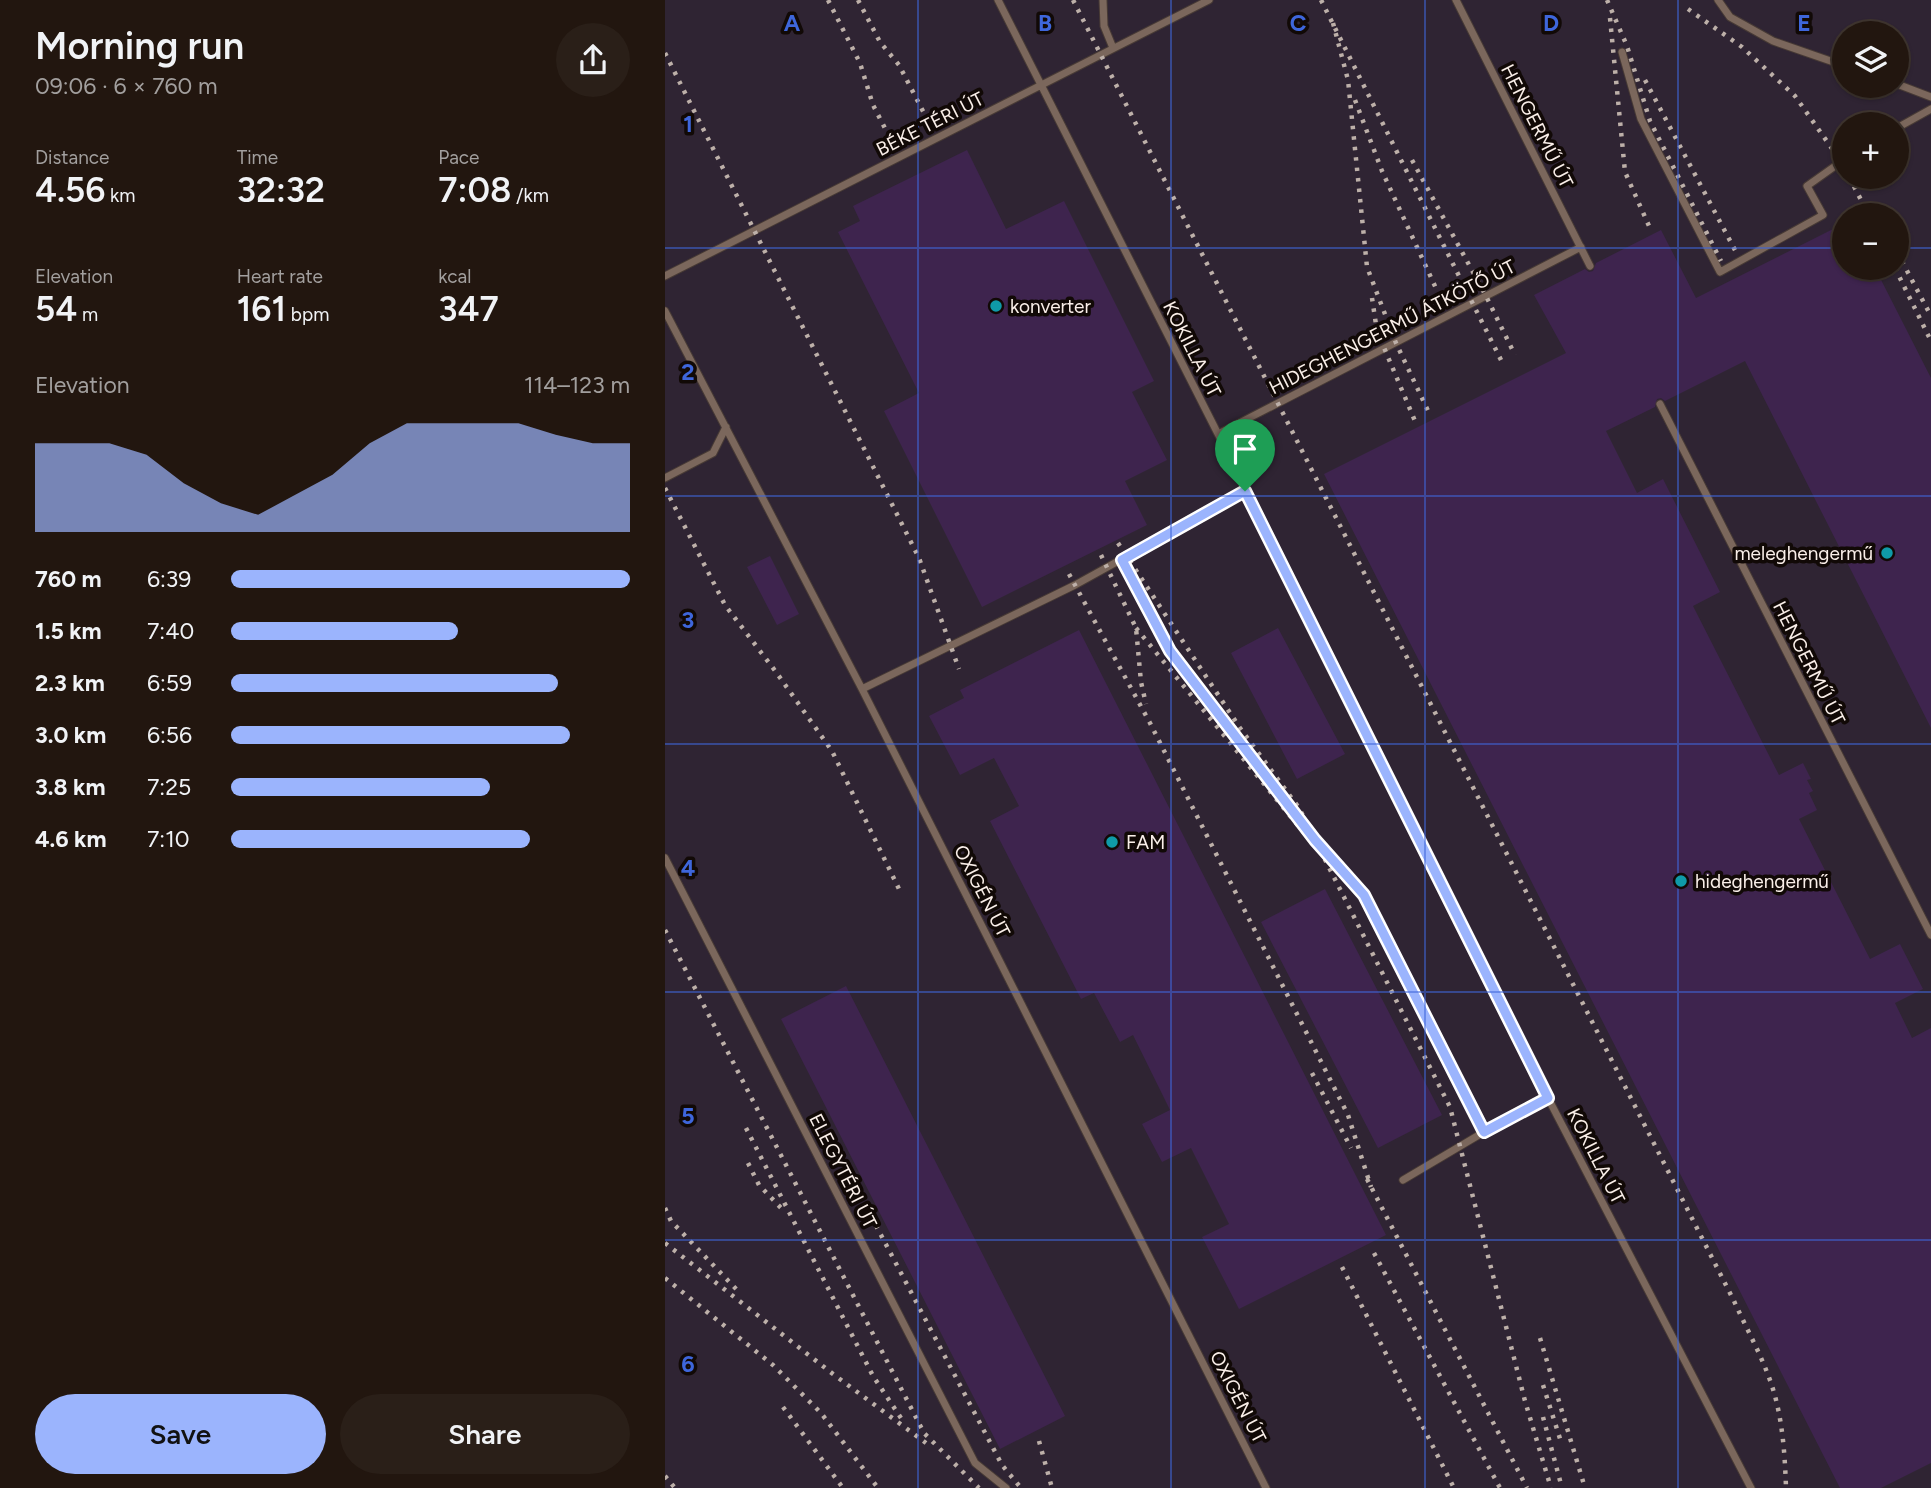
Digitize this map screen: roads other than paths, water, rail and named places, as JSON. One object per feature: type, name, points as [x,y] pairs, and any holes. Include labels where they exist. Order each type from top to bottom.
[{"type":"lane","name":"KOKILLA ÚT","points":[[998,0],[1218,434],[1548,1098],[1751,1488]]},
{"type":"lane","points":[[1103,0],[1104,26],[1113,48]]},
{"type":"lane","name":"BÉKE TÉRI ÚT","points":[[665,276],[1209,0]]},
{"type":"lane","name":"HENGERMŰ ÚT","points":[[1456,0],[1590,266]]},
{"type":"lane","points":[[1717,0],[1730,17],[1773,41],[1832,61]]},
{"type":"lane","points":[[1622,52],[1641,119],[1720,272],[1823,215],[1807,187],[1832,169]]},
{"type":"lane","points":[[1909,89],[1931,97]]},
{"type":"lane","points":[[1909,121],[1931,109]]},
{"type":"lane","name":"HIDEGHENGERMŰ ÁTKÖTŐ ÚT","points":[[1218,434],[1581,247]]},
{"type":"lane","name":"OXIGÉN ÚT","points":[[665,311],[862,689],[1266,1488]]},
{"type":"lane","name":"HENGERMŰ ÚT","points":[[1660,404],[1931,935]]},
{"type":"lane","points":[[665,478],[713,453],[726,426]]},
{"type":"lane","points":[[862,689],[1122,560],[1245,491]]},
{"type":"lane","points":[[1122,560],[1170,651],[1315,840],[1364,895],[1484,1132]]},
{"type":"lane","name":"ELEGYTÉRI ÚT","points":[[665,858],[975,1463],[1006,1488]]},
{"type":"lane","points":[[1403,1180],[1548,1098]]},
{"type":"railway","points":[[828,0],[860,63],[873,105],[889,136]]},
{"type":"railway","points":[[858,0],[880,42],[899,65],[926,117]]},
{"type":"railway","points":[[1073,0],[1734,1301],[1762,1360],[1775,1396],[1783,1442],[1786,1488]]},
{"type":"railway","points":[[1321,0],[1502,362]]},
{"type":"railway","points":[[1607,0],[1627,46],[1650,121],[1721,261]]},
{"type":"railway","points":[[1688,9],[1742,47],[1795,96],[1832,149]]},
{"type":"railway","points":[[1610,18],[1625,172],[1649,226]]},
{"type":"railway","points":[[1333,23],[1348,80],[1367,267],[1396,343],[1430,415]]},
{"type":"railway","points":[[665,53],[919,558],[959,669]]},
{"type":"railway","points":[[1645,80],[1736,252]]},
{"type":"railway","points":[[1355,100],[1382,171],[1440,297]]},
{"type":"railway","points":[[1412,160],[1515,355]]},
{"type":"railway","points":[[1855,189],[1863,203]]},
{"type":"railway","points":[[1909,275],[1931,316]]},
{"type":"railway","points":[[1901,280],[1931,341]]},
{"type":"railway","points":[[1372,298],[1377,331],[1415,421]]},
{"type":"railway","points":[[665,488],[725,605],[832,751],[899,889]]},
{"type":"railway","points":[[1118,543],[1240,728],[1299,808],[1450,1107],[1525,1401],[1551,1488]]},
{"type":"railway","points":[[1101,555],[1136,628],[1146,704]]},
{"type":"railway","points":[[1069,574],[1150,723],[1348,1115],[1371,1187]]},
{"type":"railway","points":[[1136,628],[1305,834]]},
{"type":"railway","points":[[665,930],[924,1433],[979,1488]]},
{"type":"railway","points":[[1312,1073],[1351,1148]]},
{"type":"railway","points":[[746,1128],[873,1376],[901,1418]]},
{"type":"railway","points":[[748,1163],[759,1185],[783,1210]]},
{"type":"railway","points":[[1367,1179],[1527,1488]]},
{"type":"railway","points":[[665,1208],[671,1221],[738,1291]]},
{"type":"railway","points":[[871,1216],[1002,1465],[1021,1488]]},
{"type":"railway","points":[[665,1243],[926,1443]]},
{"type":"railway","points":[[1374,1253],[1500,1488]]},
{"type":"railway","points":[[1342,1267],[1454,1488]]},
{"type":"railway","points":[[665,1278],[773,1365],[821,1413],[878,1488]]},
{"type":"railway","points":[[1540,1338],[1585,1488]]},
{"type":"railway","points":[[1543,1385],[1562,1445]]},
{"type":"railway","points":[[783,1407],[843,1488]]},
{"type":"railway","points":[[1543,1417],[1562,1488]]},
{"type":"railway","points":[[1039,1441],[1052,1488]]},
{"type":"railway","points":[[665,1476],[675,1488]]},
{"type":"place","name":"konverter","points":[[996,306]]},
{"type":"place","name":"meleghengermű","points":[[1887,553]]},
{"type":"place","name":"FAM","points":[[1112,842]]},
{"type":"place","name":"hideghengermű","points":[[1681,881]]}]
